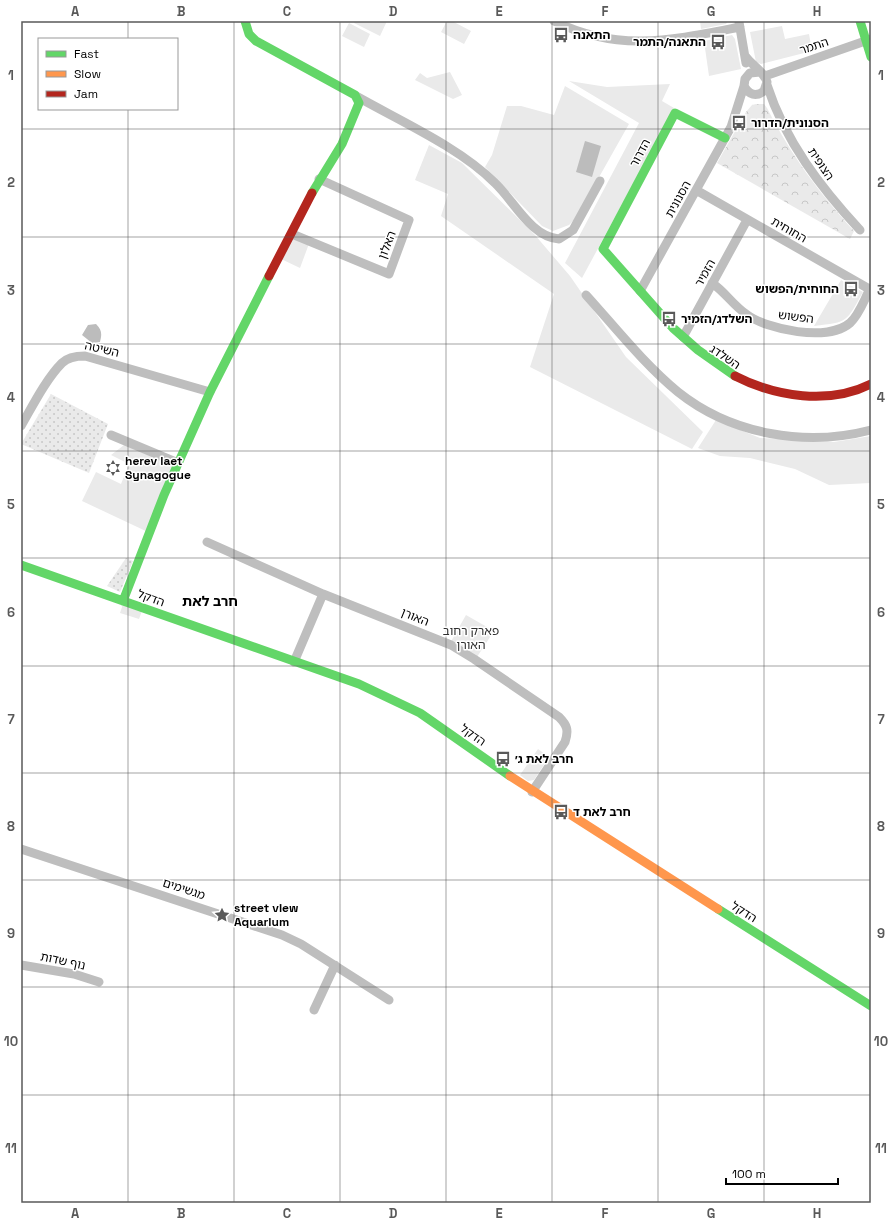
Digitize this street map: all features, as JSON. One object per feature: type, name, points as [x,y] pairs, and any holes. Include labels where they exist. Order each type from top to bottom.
[{"type":"street","points":[[245,21],[249,34],[256,41],[447,148],[480,169],[507,196],[533,227],[545,236],[560,239],[573,230],[600,181]]},
{"type":"street","points":[[554,21],[599,38],[636,42],[668,40],[739,24],[746,57],[745,82],[749,93],[758,94],[764,91],[764,78],[746,57]]},
{"type":"street","points":[[860,21],[868,40],[871,57]]},
{"type":"street","name":"התמר","points":[[764,78],[868,40]]},
{"type":"street","points":[[745,82],[750,73],[764,78]]},
{"type":"street","name":"הצופית","points":[[764,78],[774,104],[810,171],[860,230]]},
{"type":"street","name":"הסנונית","points":[[735,117],[745,82]]},
{"type":"street","name":"הצופית","points":[[758,94],[774,104]]},
{"type":"street","name":"הסנונית","points":[[640,292],[725,138],[735,117],[743,105],[753,96],[758,94]]},
{"type":"street","points":[[123,601],[178,463],[210,392],[319,179],[342,144],[356,115],[359,103],[354,95]]},
{"type":"street","name":"הדרור","points":[[606,254],[603,249],[604,245],[675,113],[725,138]]},
{"type":"street","name":"האלון","points":[[292,234],[389,274],[409,220],[319,179]]},
{"type":"street","name":"החוחית","points":[[696,190],[870,289]]},
{"type":"street","name":"הזמיר","points":[[683,337],[747,220]]},
{"type":"street","name":"השלדג","points":[[606,254],[640,292],[701,355],[724,372],[750,385],[783,394],[814,396],[839,394],[857,390],[871,384]]},
{"type":"street","name":"הפשוש","points":[[712,283],[720,289],[737,307],[758,322],[786,331],[799,332],[817,332],[846,326],[855,318],[870,289]]},
{"type":"street","points":[[586,295],[664,379],[696,404],[718,416],[742,426],[767,433],[788,436],[832,438],[871,430]]},
{"type":"street","name":"השיטה","points":[[21,426],[62,362],[73,356],[85,356],[210,392]]},
{"type":"street","points":[[111,435],[178,463]]},
{"type":"street","name":"האורן","points":[[206,542],[324,594],[451,646],[474,659],[559,717],[566,724],[568,732],[565,742],[532,792]]},
{"type":"street","name":"הדקל","points":[[21,564],[372,689],[414,709],[532,792],[871,1006]]},
{"type":"street","points":[[294,662],[324,594]]},
{"type":"street","name":"מגשימים","points":[[21,848],[255,925],[301,944],[389,1000]]},
{"type":"street","name":"נוף שדות","points":[[21,964],[74,974],[99,982]]},
{"type":"street","points":[[314,1010],[335,965]]},
{"type":"green space","points":[[355,21],[387,21],[380,36],[354,23]]},
{"type":"green space","points":[[447,21],[452,21],[471,31],[464,44],[441,32]]},
{"type":"green space","points":[[700,21],[728,21],[726,24],[701,29]]},
{"type":"green space","points":[[349,23],[370,34],[364,47],[342,36]]},
{"type":"green space","points":[[782,26],[785,39],[809,34],[812,51],[761,64],[756,62],[750,32]]},
{"type":"green space","points":[[732,35],[735,39],[741,69],[709,76],[704,41]]},
{"type":"green space","points":[[450,72],[462,95],[453,99],[415,80],[420,73],[427,78]]},
{"type":"green space","points":[[569,81],[607,87],[670,84],[662,101],[674,108],[582,278],[565,263],[639,123]]},
{"type":"green space","points":[[565,86],[629,124],[576,218],[569,225],[553,231],[542,226],[485,167],[492,155],[507,106],[521,106],[554,115]]},
{"type":"green space","points":[[764,104],[786,143],[806,173],[828,202],[854,231],[850,239],[717,163],[746,112],[752,105]]},
{"type":"green space","points":[[429,145],[462,163],[535,235],[570,276],[626,357],[703,432],[692,449],[530,367],[554,294],[441,216],[448,194],[415,180]]},
{"type":"green space","points":[[292,234],[310,241],[300,268],[279,258]]},
{"type":"green space","points":[[841,280],[863,292],[845,319],[834,323],[814,326]]},
{"type":"green space","points":[[51,394],[108,424],[89,473],[21,444]]},
{"type":"green space","points":[[716,420],[760,438],[834,442],[871,436],[871,483],[829,485],[795,469],[750,458],[720,456],[698,448]]},
{"type":"green space","points":[[128,442],[178,463],[150,533],[82,501],[96,472],[121,484],[129,464],[111,455]]},
{"type":"green space","points":[[126,558],[133,561],[120,592],[107,586]]},
{"type":"green space","points":[[124,601],[143,608],[139,619],[120,613]]},
{"type":"green space","name":"פארק רחוב האורן","points":[[466,615],[494,631],[475,660],[449,645]]},
{"type":"green space","points":[[538,749],[549,757],[534,780],[528,781],[520,775]]},
{"type":"shaded area","points":[[585,141],[601,146],[592,177],[576,172]]},
{"type":"shaded area","points":[[96,324],[100,330],[101,339],[100,342],[92,343],[82,335],[88,325]]},
{"type":"traffic: fast","points":[[245,21],[249,34],[256,41],[355,95],[359,103],[342,144],[312,193]]},
{"type":"traffic: fast","points":[[860,21],[871,57]]},
{"type":"traffic: fast","points":[[725,138],[675,113],[603,249],[673,328],[698,350],[735,376]]},
{"type":"traffic: fast","points":[[123,601],[164,495],[210,392],[269,276]]},
{"type":"traffic: fast","points":[[21,565],[359,684],[420,713],[510,776]]},
{"type":"traffic: fast","points":[[718,909],[871,1006]]},
{"type":"traffic: slow","points":[[510,776],[718,909]]},
{"type":"traffic: jam","points":[[269,276],[312,193]]},
{"type":"traffic: jam","points":[[735,376],[768,389],[803,396],[838,395],[855,391],[871,384]]},
{"type":"place","name":"התאנה","points":[[561,35]]},
{"type":"place","name":"התאנה/התמר","points":[[718,42]]},
{"type":"place","name":"הסנונית/הדרור","points":[[739,123]]},
{"type":"place","name":"החוחית/הפשוש","points":[[851,289]]},
{"type":"place","name":"השלדג/הזמיר","points":[[669,319]]},
{"type":"place","name":"herev laet Synagogue","points":[[113,468]]},
{"type":"place","name":"חרב לאת ג׳","points":[[503,759]]},
{"type":"place","name":"חרב לאת ד","points":[[561,812]]},
{"type":"place","name":"street view Aquarium","points":[[222,915]]},
{"type":"district","name":"חרב לאת","points":[[210,601]]}]
